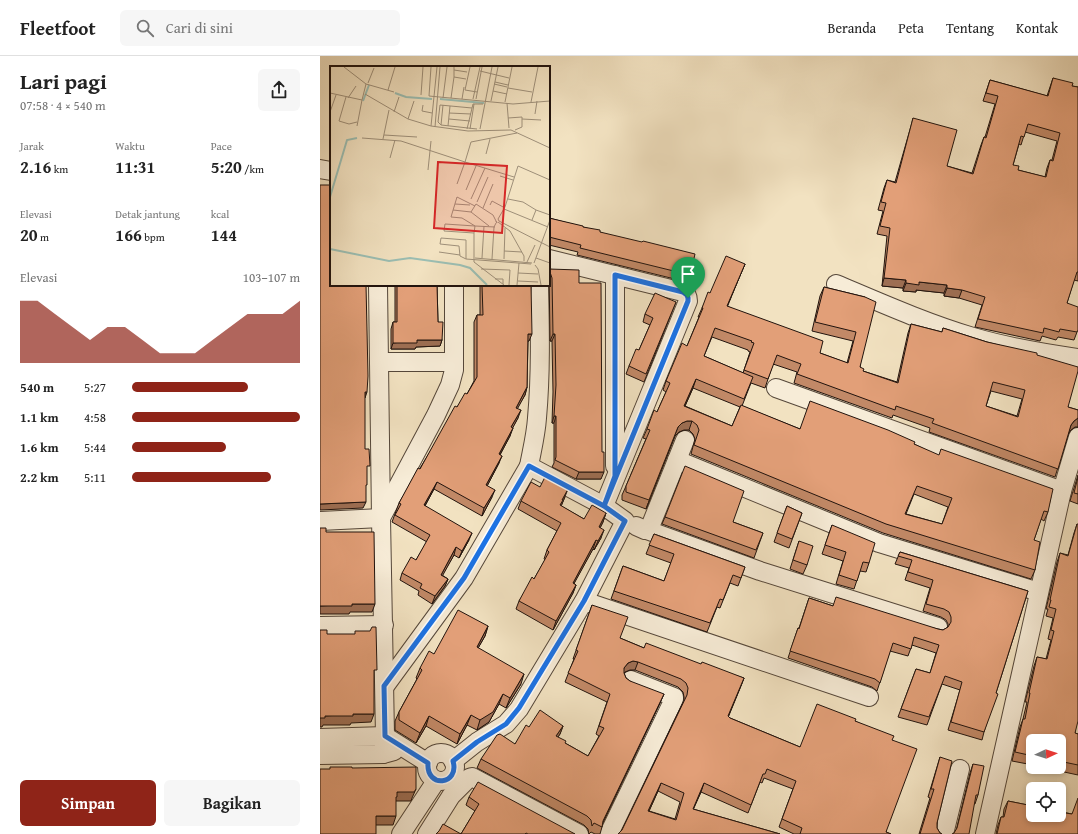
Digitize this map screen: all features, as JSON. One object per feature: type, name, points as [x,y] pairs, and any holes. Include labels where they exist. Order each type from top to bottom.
[{"type":"street","points":[[320,169],[330,171]]},
{"type":"street","points":[[550,259],[683,292],[687,295],[688,301],[604,506]]},
{"type":"street","points":[[615,275],[615,476]]},
{"type":"street","points":[[836,284],[903,312],[974,337],[1017,348],[1078,358]]},
{"type":"street","points":[[378,286],[384,625],[384,745]]},
{"type":"street","points":[[381,518],[436,415],[450,385],[454,370],[454,286]]},
{"type":"street","points":[[384,686],[464,578],[529,466],[537,420],[540,372],[540,286]]},
{"type":"street","points":[[379,362],[454,362]]},
{"type":"street","points":[[776,388],[1062,490]]},
{"type":"street","points":[[985,834],[1062,490],[1078,437]]},
{"type":"street","points":[[647,530],[650,527],[685,440]]},
{"type":"street","points":[[677,460],[879,543],[1040,592]]},
{"type":"street","points":[[529,466],[604,506],[625,521],[642,530],[647,530],[760,572],[938,627]]},
{"type":"street","points":[[320,521],[381,518]]},
{"type":"street","points":[[453,761],[477,742],[506,724],[513,716],[584,601],[625,521]]},
{"type":"street","points":[[584,601],[869,697]]},
{"type":"street","points":[[320,626],[384,625]]},
{"type":"street","points":[[609,834],[674,699],[674,697],[631,680]]},
{"type":"street","points":[[324,746],[384,745],[405,749],[428,763]]},
{"type":"street","points":[[401,834],[408,822],[444,786],[454,772],[453,761],[450,757],[440,753],[430,758],[427,770],[430,776],[444,786]]},
{"type":"street","points":[[944,834],[960,769]]},
{"type":"street","points":[[444,786],[470,778],[476,778],[579,834]]},
{"type":"street","points":[[427,834],[444,786]]},
{"type":"building","points":[[1053,78],[1073,83],[1072,86],[1078,87],[1078,272],[1067,303],[1078,307],[1077,332],[1060,329],[1059,332],[1044,328],[1043,333],[978,319],[985,297],[962,290],[947,288],[947,285],[919,282],[919,285],[906,283],[906,280],[884,278],[890,228],[880,226],[886,203],[881,202],[887,180],[896,183],[913,118],[957,130],[947,166],[973,174],[984,137],[986,138],[998,96],[986,93],[990,80],[1048,96]],"holes":[[[1028,124],[1060,133],[1053,161],[1050,160],[1046,177],[1018,170],[1019,166],[1013,165],[1021,136],[1024,137]]]},
{"type":"building","points":[[320,185],[330,185],[330,286],[366,286],[368,376],[367,392],[365,392],[365,449],[369,449],[370,466],[367,466],[366,502],[320,504]]},
{"type":"building","points":[[550,218],[600,230],[600,232],[695,254],[690,275],[580,248],[581,245],[550,237]]},
{"type":"building","points":[[726,256],[745,264],[727,306],[823,341],[820,353],[848,363],[856,332],[815,322],[824,287],[865,297],[876,302],[860,367],[864,369],[863,371],[898,383],[911,324],[942,332],[943,328],[987,342],[1037,353],[1037,355],[1078,367],[1068,407],[1078,410],[1078,418],[1071,425],[1058,469],[932,423],[934,419],[896,406],[895,410],[797,374],[801,364],[777,355],[768,379],[744,370],[754,343],[715,328],[704,356],[753,377],[744,399],[696,379],[684,406],[732,426],[741,405],[800,429],[810,401],[888,430],[939,455],[941,449],[1053,489],[1048,512],[1044,511],[1034,540],[1040,542],[1035,570],[886,524],[694,445],[699,430],[697,425],[692,421],[682,423],[678,427],[649,500],[626,492],[626,486],[650,430],[647,429],[654,410],[657,412],[670,383],[666,381],[682,343],[687,346],[708,292],[710,293]],"holes":[[[993,382],[1025,390],[1018,417],[986,406]],[[917,486],[952,498],[942,524],[905,514]]]},
{"type":"building","points":[[550,269],[579,270],[579,283],[601,283],[602,452],[604,452],[604,472],[579,472],[555,460],[556,416],[554,416],[556,385],[552,278]]},
{"type":"building","points":[[397,286],[437,286],[438,322],[443,322],[442,340],[417,340],[417,343],[393,343],[393,322],[397,322]]},
{"type":"building","points":[[482,286],[531,286],[532,334],[528,334],[527,387],[516,408],[521,410],[511,427],[513,428],[499,454],[502,456],[486,485],[495,490],[484,508],[437,482],[424,505],[472,533],[462,551],[456,547],[441,575],[448,579],[435,596],[420,588],[422,584],[402,573],[411,557],[416,560],[430,535],[395,515],[401,504],[399,503],[418,468],[420,469],[455,406],[457,407],[465,393],[467,394],[477,377],[477,315],[483,315]]},
{"type":"building","points":[[655,293],[676,302],[646,374],[629,366],[636,349],[639,350],[653,318],[645,314]]},
{"type":"building","points":[[685,466],[744,491],[733,522],[763,533],[756,550],[665,517]]},
{"type":"building","points":[[545,477],[568,489],[560,505],[584,519],[592,505],[606,513],[599,527],[604,530],[598,541],[596,540],[573,583],[576,585],[556,621],[519,601],[532,577],[534,579],[549,552],[547,550],[561,523],[521,501],[531,482],[540,487]]},
{"type":"building","points":[[1078,477],[1078,494],[1074,493]]},
{"type":"building","points":[[787,506],[802,513],[792,539],[777,533]]},
{"type":"building","points":[[1078,524],[1078,721],[1075,733],[1078,734],[1078,765],[1066,762],[1066,734],[1026,734],[1026,754],[1015,752],[1023,719],[1025,719],[1037,657],[1047,659],[1054,631],[1051,630],[1056,609],[1049,607],[1060,553],[1068,556]]},
{"type":"building","points":[[832,525],[875,543],[869,563],[863,562],[857,581],[839,575],[846,552],[825,545]]},
{"type":"building","points":[[320,528],[326,528],[326,532],[374,532],[375,604],[320,606]]},
{"type":"building","points":[[654,534],[745,567],[741,578],[733,575],[723,600],[720,599],[710,623],[614,591],[623,566],[664,581],[674,554],[649,545]]},
{"type":"building","points":[[799,541],[813,546],[807,565],[793,560]]},
{"type":"building","points":[[900,552],[1028,591],[996,693],[998,694],[984,732],[951,722],[962,682],[945,676],[929,717],[901,709],[916,669],[930,673],[939,645],[914,637],[911,649],[893,643],[880,683],[875,679],[790,651],[809,598],[833,606],[836,597],[938,629],[943,630],[948,627],[951,622],[949,612],[926,604],[933,580],[908,572],[912,560],[898,556]]},
{"type":"building","points":[[592,605],[628,617],[620,638],[644,648],[646,643],[701,664],[702,662],[744,678],[728,716],[730,718],[800,747],[817,704],[894,736],[892,740],[917,749],[886,832],[891,834],[800,834],[802,828],[782,819],[796,781],[767,769],[765,774],[763,774],[751,805],[704,783],[693,809],[780,834],[618,834],[622,830],[687,695],[688,688],[686,683],[681,679],[633,661],[628,663],[624,668],[626,678],[630,681],[664,694],[603,821],[602,827],[594,823],[592,826],[591,820],[587,816],[481,759],[497,735],[500,734],[515,744],[526,725],[529,727],[540,710],[563,726],[556,736],[588,756],[604,728],[599,726],[610,694],[568,673],[578,651],[576,650]],"holes":[[[661,783],[684,793],[676,820],[648,811]]]},
{"type":"building","points":[[458,610],[488,626],[477,647],[524,674],[510,698],[503,694],[493,712],[480,720],[471,715],[460,734],[429,716],[420,733],[399,720],[399,712],[422,670],[420,668],[429,651],[434,654]]},
{"type":"building","points":[[372,627],[376,627],[377,670],[374,670],[374,714],[325,716],[325,718],[320,718],[320,630],[327,630],[327,634],[355,634],[355,631],[370,631]]},
{"type":"building","points":[[940,757],[952,761],[937,823],[937,828],[942,834],[920,834],[934,789],[931,789]]},
{"type":"building","points":[[973,764],[984,766],[978,795],[976,795],[969,834],[952,834],[957,828]]},
{"type":"building","points":[[330,767],[416,767],[416,789],[414,792],[397,792],[396,816],[376,816],[376,834],[320,834],[320,769],[330,769]]},
{"type":"building","points":[[478,782],[575,834],[526,833],[461,834],[479,804],[469,797]]},
{"type":"building","points":[[1078,798],[1078,834],[997,834],[1001,817],[1004,817],[1008,801],[1026,805],[1026,822],[1066,822],[1066,813],[1072,814]]},
{"type":"building","points":[[443,824],[461,834],[436,834]]},
{"type":"route","points":[[688,298],[604,506],[529,466],[464,578],[384,686],[385,736],[428,763],[427,770],[430,776],[436,780],[444,781],[450,778],[454,772],[453,761],[477,742],[506,724],[519,708],[584,601],[625,521],[604,506],[615,476],[615,275],[683,292],[688,298]]}]
